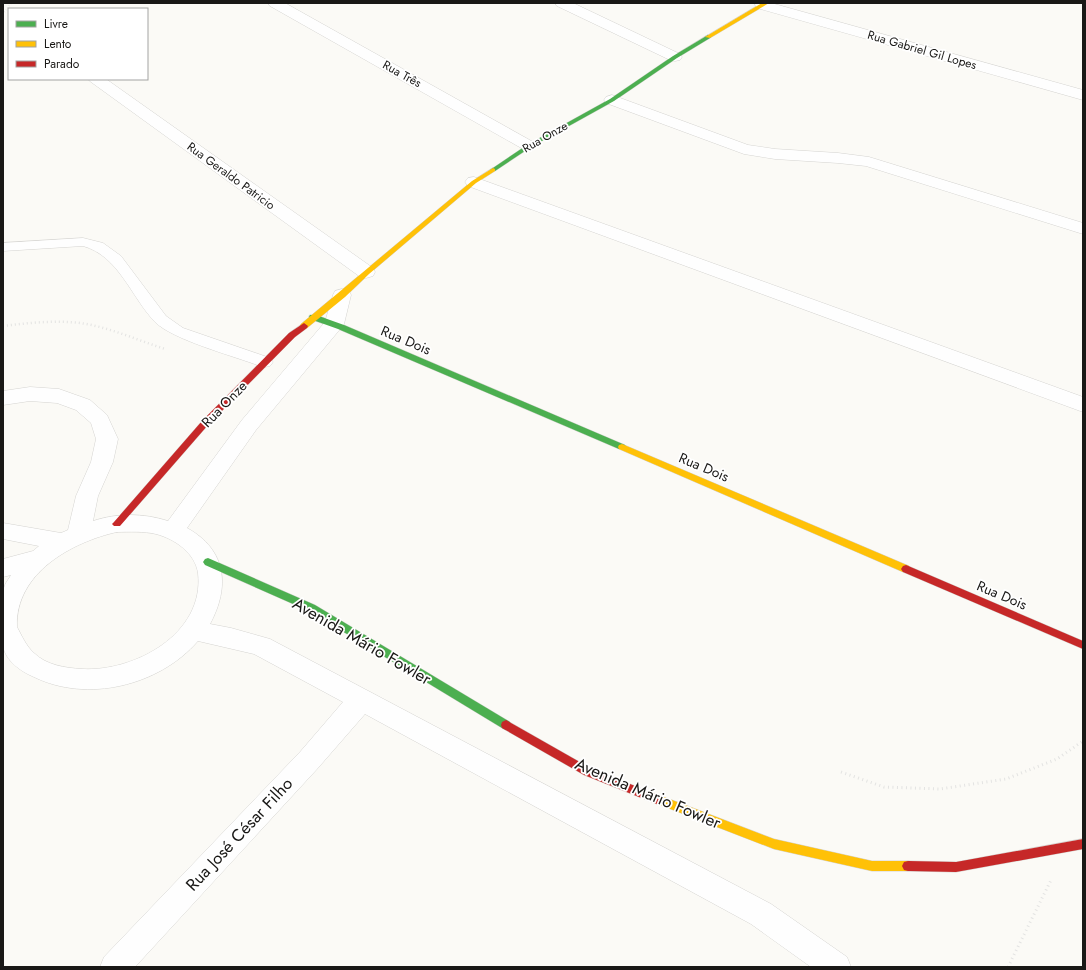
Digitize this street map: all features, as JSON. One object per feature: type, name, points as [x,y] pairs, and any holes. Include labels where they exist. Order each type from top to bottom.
[{"type":"street","name":"Rua Três","points":[[275,3],[529,146]]},
{"type":"street","points":[[562,3],[675,57]]},
{"type":"street","name":"Rua Onze","points":[[117,524],[205,423],[292,335],[342,295],[366,272],[474,182],[529,146],[612,100],[675,57],[764,4]]},
{"type":"street","name":"Rua Gabriel Gil Lopes","points":[[764,4],[1083,95]]},
{"type":"street","name":"Rua Geraldo Patricio","points":[[97,80],[366,272]]},
{"type":"street","points":[[612,100],[744,149],[764,154],[849,157],[1083,229]]},
{"type":"street","points":[[474,182],[1083,404]]},
{"type":"street","points":[[173,530],[249,425],[334,324],[342,295]]},
{"type":"street","name":"Rua Dois","points":[[313,317],[334,324],[1083,645]]},
{"type":"street","points":[[3,398],[30,394],[59,396],[83,405],[100,420],[106,440],[102,462],[70,538]]},
{"type":"street","points":[[3,568],[38,558],[70,538],[89,530],[117,524],[147,524],[173,530],[194,543],[208,562],[212,584],[207,608],[194,631],[165,656],[141,669],[109,678],[76,680],[46,673],[24,659],[10,654],[4,627],[10,598],[22,577],[38,558]]},
{"type":"street","points":[[3,531],[70,538]]},
{"type":"street","name":"Avenida Mário Fowler","points":[[208,562],[312,608],[588,772],[774,844],[872,866],[956,867],[1083,844]]},
{"type":"street","points":[[194,631],[231,638],[261,646],[761,914],[836,967]]},
{"type":"street","name":"Rua José César Filho","points":[[114,967],[309,760],[361,700]]},
{"type":"lane","points":[[3,247],[84,242],[98,246],[116,259],[161,319],[172,327],[178,331],[265,362]]},
{"type":"path","points":[[3,14],[11,3]]},
{"type":"path","points":[[3,326],[47,322],[72,322],[92,326],[168,350]]},
{"type":"path","points":[[841,772],[884,787],[940,789],[1006,779],[1057,759],[1083,741]]},
{"type":"path","points":[[1008,967],[1044,892],[1070,846]]},
{"type":"traffic: fast","points":[[493,170],[529,146],[612,100],[675,57],[708,37]]},
{"type":"traffic: fast","points":[[313,317],[341,327],[622,447]]},
{"type":"traffic: fast","points":[[208,562],[312,608],[506,725]]},
{"type":"traffic: slow","points":[[708,37],[766,3]]},
{"type":"traffic: slow","points":[[304,326],[474,182],[493,170]]},
{"type":"traffic: slow","points":[[622,447],[906,569]]},
{"type":"traffic: slow","points":[[659,800],[774,844],[872,866],[908,866]]},
{"type":"traffic: jam","points":[[117,524],[205,423],[292,335],[304,326]]},
{"type":"traffic: jam","points":[[906,569],[1083,645]]},
{"type":"traffic: jam","points":[[506,725],[588,772],[659,800]]},
{"type":"traffic: jam","points":[[908,866],[956,867],[1083,844]]}]
